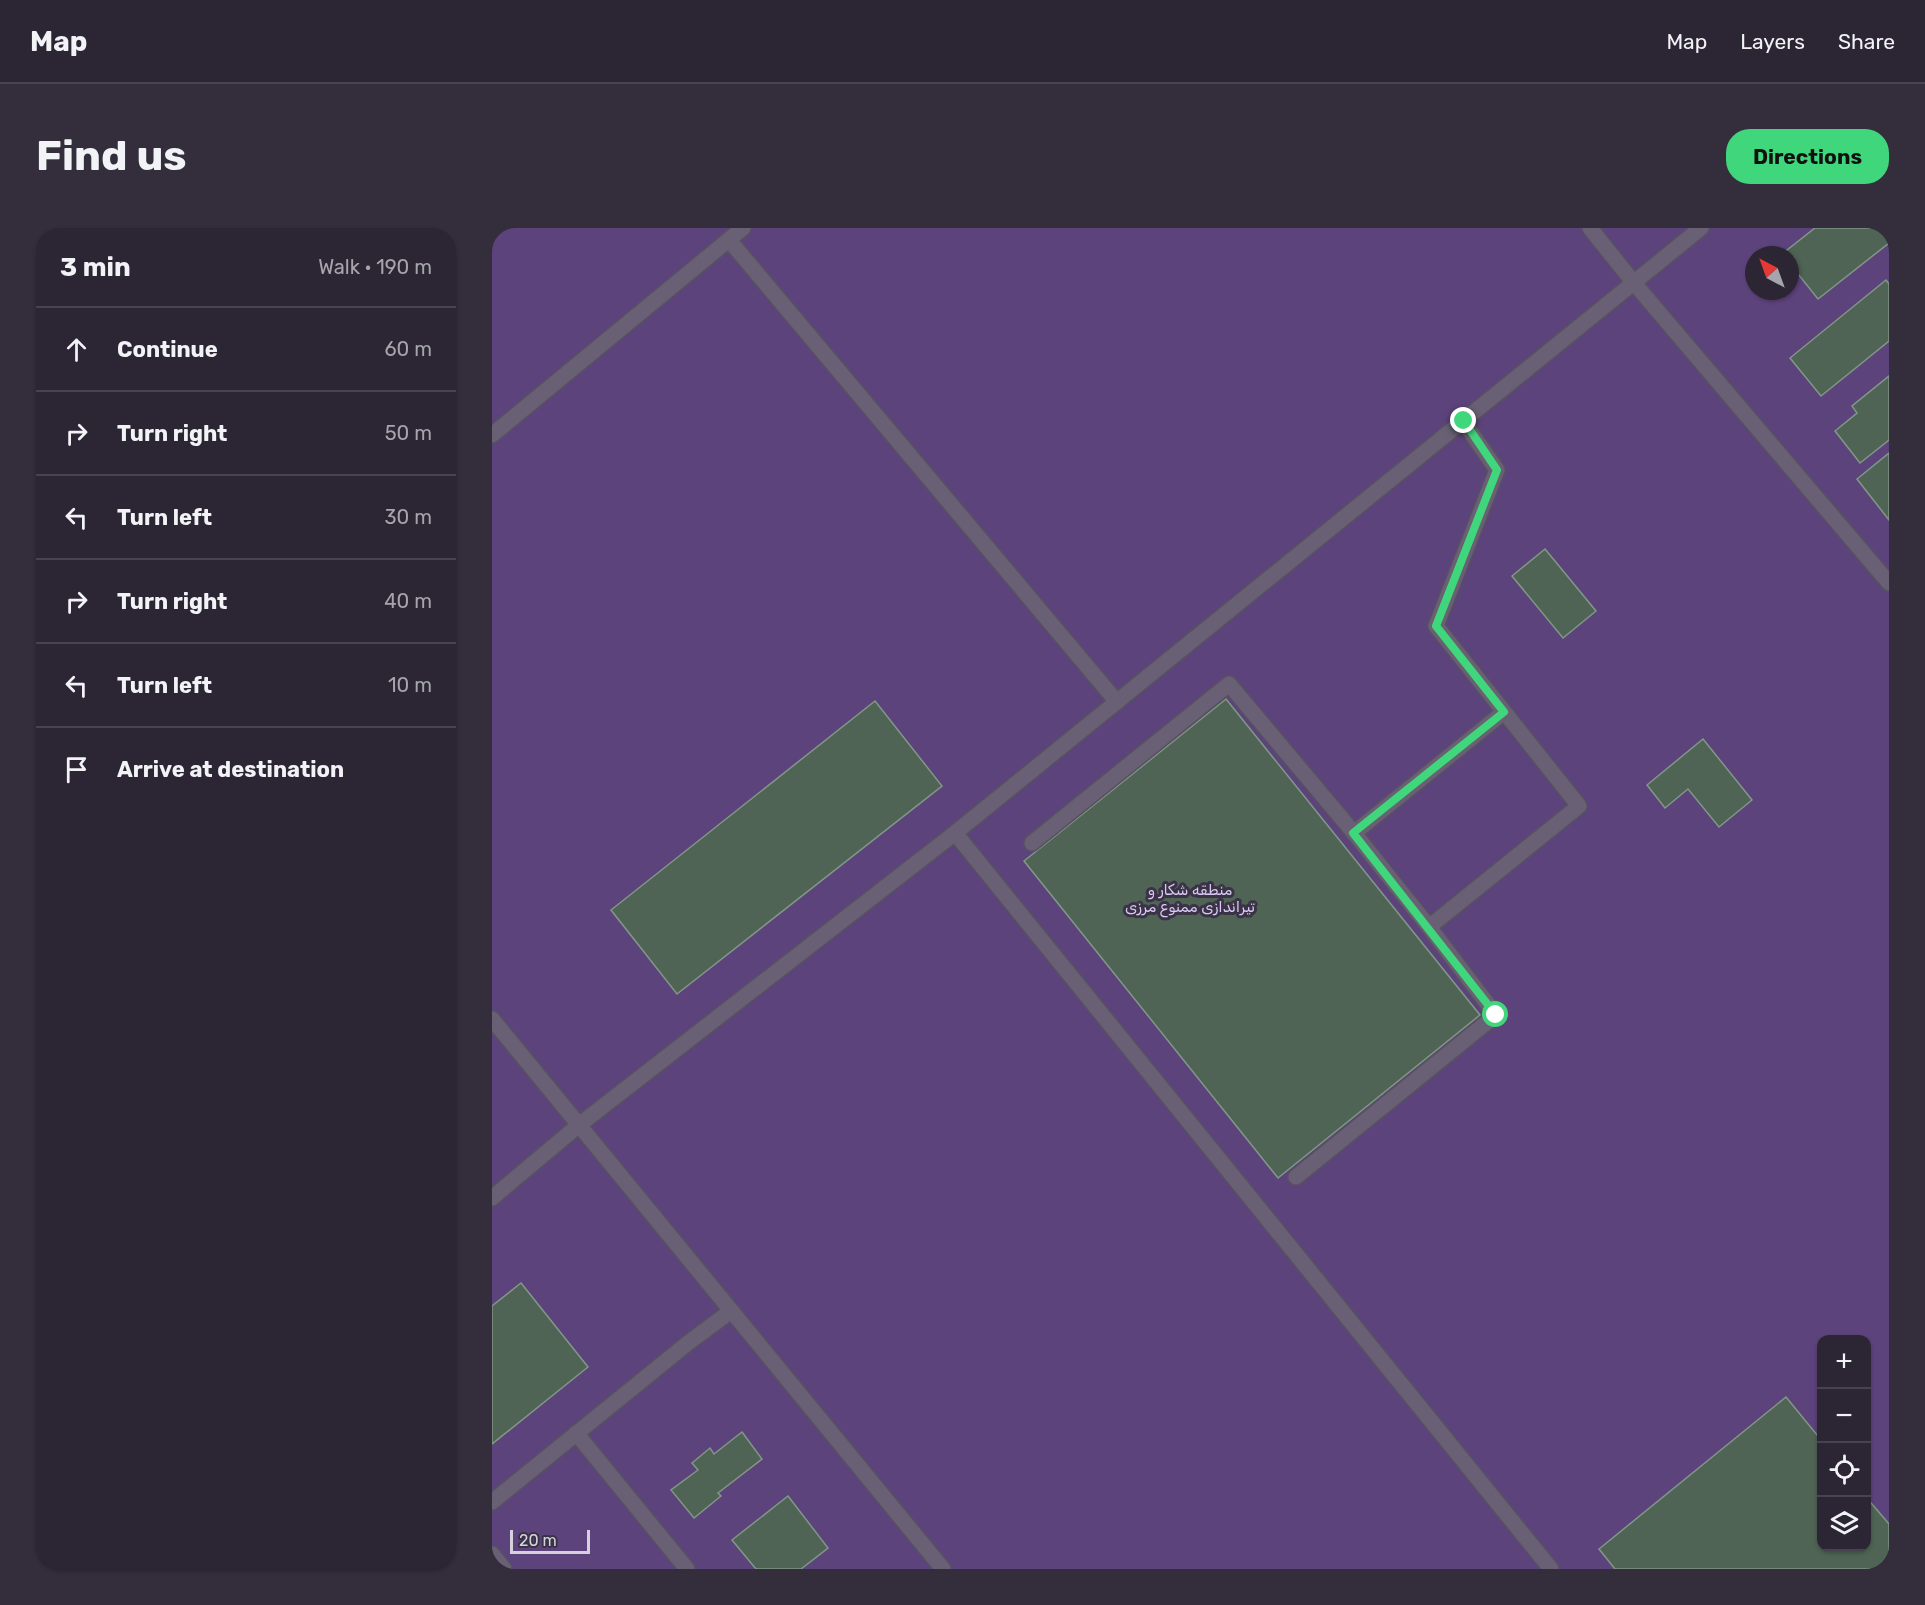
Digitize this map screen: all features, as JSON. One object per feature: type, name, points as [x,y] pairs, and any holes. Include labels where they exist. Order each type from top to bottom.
[{"type":"lane","points":[[492,435],[743,228]]},
{"type":"lane","points":[[1590,228],[1889,583]]},
{"type":"lane","points":[[492,1198],[579,1125],[955,833],[1701,228]]},
{"type":"lane","points":[[729,240],[1117,702]]},
{"type":"lane","points":[[1429,927],[1580,806],[1436,626],[1497,470],[1464,421]]},
{"type":"lane","points":[[1876,568],[1889,558]]},
{"type":"lane","points":[[1032,843],[1229,684],[1429,927],[1496,1015],[1296,1177]]},
{"type":"lane","points":[[1353,833],[1504,712]]},
{"type":"lane","points":[[955,833],[1551,1569]]},
{"type":"lane","points":[[492,1019],[943,1569]]},
{"type":"lane","points":[[492,1502],[731,1311]]},
{"type":"lane","points":[[576,1433],[687,1569]]},
{"type":"lane","points":[[492,1554],[504,1569]]},
{"type":"green space","name":"منطقه شکار و تیراندازی ممنوع مرزی","points":[[492,228],[1889,228],[1889,1569],[492,1569]]},
{"type":"building","points":[[1815,228],[1889,228],[1889,243],[1818,299],[1799,275],[1799,246],[1792,246]]},
{"type":"building","points":[[1886,280],[1889,284],[1889,341],[1821,396],[1790,358]]},
{"type":"building","points":[[1889,376],[1889,440],[1860,463],[1835,431],[1857,413],[1852,406]]},
{"type":"building","points":[[1889,453],[1889,520],[1857,479]]},
{"type":"building","points":[[1545,549],[1596,611],[1563,638],[1512,576]]},
{"type":"building","points":[[1226,699],[1480,1015],[1278,1178],[1024,861]]},
{"type":"building","points":[[875,701],[942,786],[677,994],[611,910]]},
{"type":"building","points":[[1703,739],[1752,800],[1719,827],[1688,789],[1665,808],[1647,785]]},
{"type":"building","points":[[521,1283],[588,1367],[492,1444],[492,1306]]},
{"type":"building","points":[[1786,1397],[1817,1435],[1817,1551],[1871,1551],[1871,1503],[1889,1524],[1889,1569],[1615,1569],[1599,1549]]},
{"type":"building","points":[[742,1432],[762,1459],[718,1493],[721,1496],[694,1518],[671,1490],[698,1470],[692,1463],[710,1448],[714,1454]]},
{"type":"building","points":[[788,1496],[828,1548],[801,1569],[756,1569],[732,1540]]},
{"type":"route","points":[[1464,421],[1497,470],[1436,626],[1504,712],[1353,833],[1496,1015]]}]
